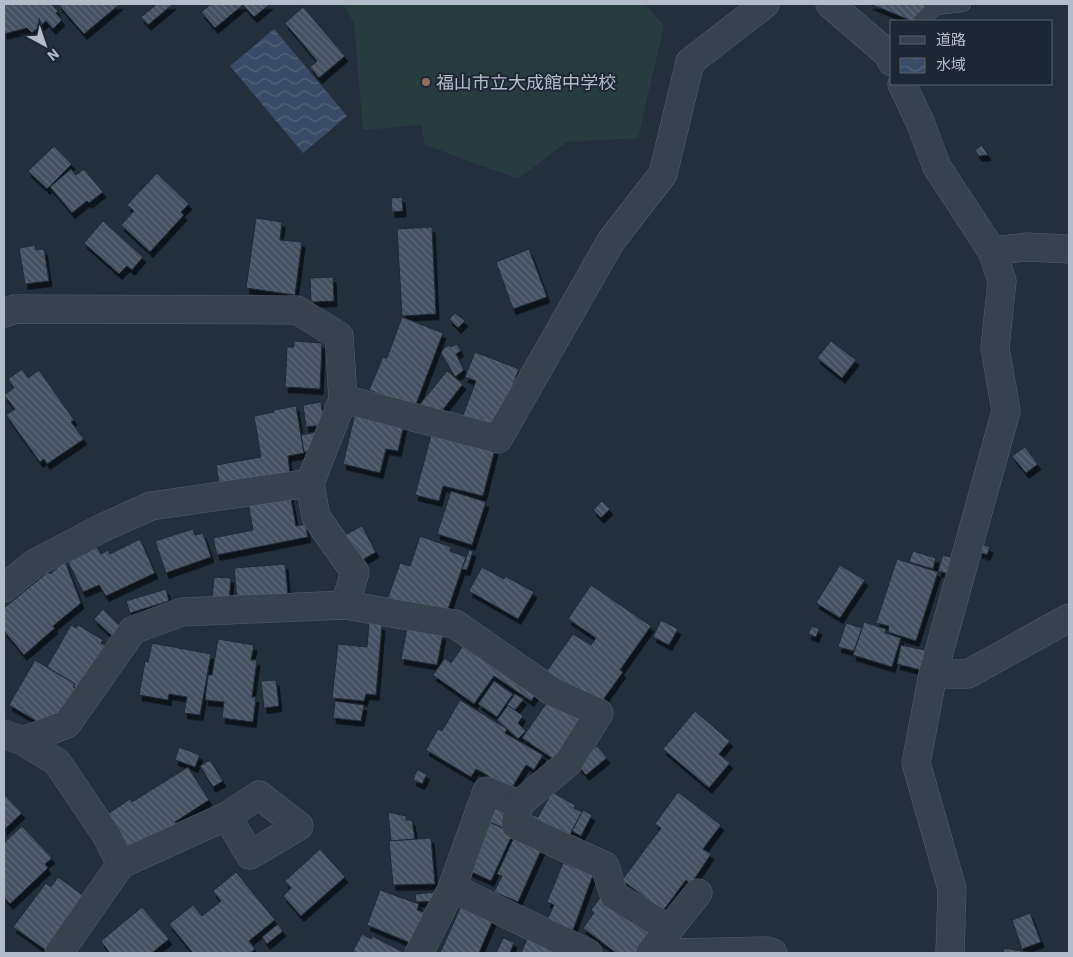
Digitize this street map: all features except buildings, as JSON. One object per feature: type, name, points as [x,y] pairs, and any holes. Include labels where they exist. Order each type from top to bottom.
[{"type":"street","points":[[343,399],[498,439],[611,241],[662,174],[690,62],[765,4]]},
{"type":"street","points":[[830,4],[890,55]]},
{"type":"street","points":[[902,85],[920,122],[937,167],[992,251],[1002,282],[995,348],[1006,411],[933,674],[916,763],[952,889],[950,953]]},
{"type":"street","points":[[992,251],[1027,247],[1069,249]]},
{"type":"street","points":[[4,314],[15,309],[297,310],[339,336],[343,399],[310,483],[316,517],[355,572],[345,605]]},
{"type":"street","points":[[4,588],[35,563],[102,528],[151,506],[310,483]]},
{"type":"street","points":[[13,737],[67,724],[133,630],[182,612],[345,605],[455,624],[553,692],[599,713],[568,763],[519,804],[516,824],[605,866],[614,895],[670,941],[773,953]]},
{"type":"street","points":[[933,674],[968,674],[1069,618]]},
{"type":"street","points":[[13,737],[57,762],[107,836],[121,864]]},
{"type":"street","points":[[419,953],[452,888],[487,790],[519,804]]},
{"type":"street","points":[[59,953],[121,864],[227,816]]},
{"type":"street","points":[[452,888],[588,953]]},
{"type":"street","points":[[650,953],[670,941],[698,893]]},
{"type":"lane","points":[[922,20],[936,7],[963,4]]},
{"type":"green space","points":[[343,4],[645,4],[664,26],[638,138],[567,142],[518,179],[425,145],[421,125],[363,130],[354,23]]},
{"type":"water","points":[[274,29],[347,116],[303,153],[230,66]]},
{"type":"place","name":"福山市立大成館中学校","points":[[426,82]]}]
